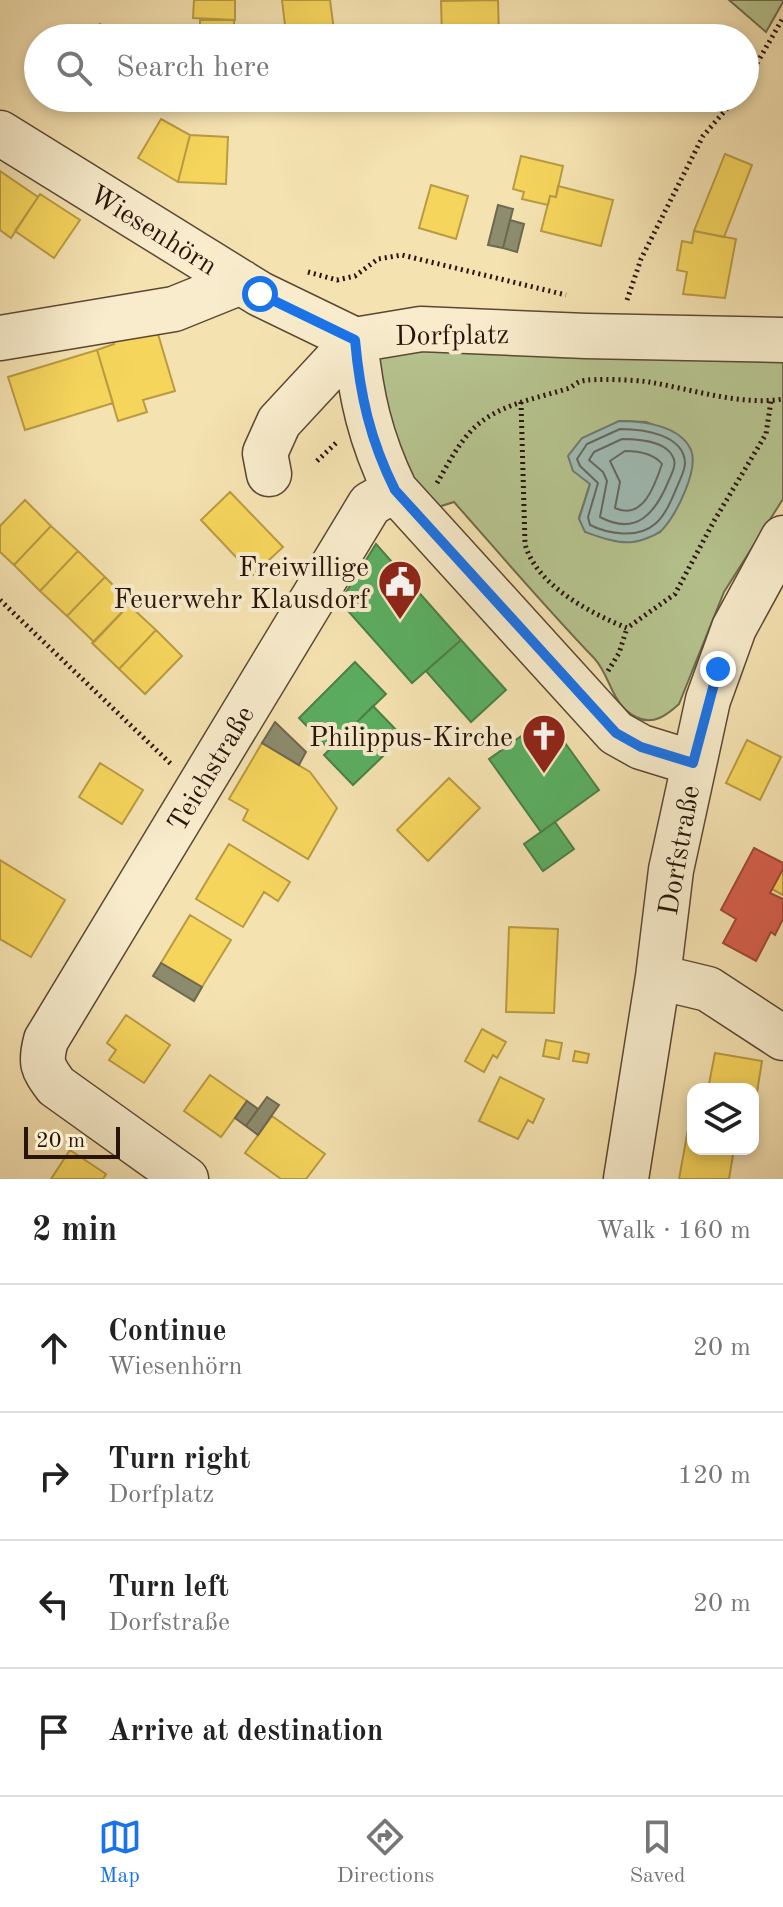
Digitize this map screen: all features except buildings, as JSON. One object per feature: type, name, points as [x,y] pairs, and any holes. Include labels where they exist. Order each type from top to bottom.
[{"type":"street","name":"Wiesenhörn","points":[[0,133],[260,294],[355,340]]},
{"type":"street","points":[[0,338],[174,309],[241,282]]},
{"type":"street","name":"Dorfplatz","points":[[693,763],[641,747],[616,733],[404,500],[373,440],[360,390],[355,340],[421,329],[783,340]]},
{"type":"street","points":[[269,474],[265,453],[279,422],[355,340]]},
{"type":"street","name":"Teichstraße","points":[[186,1179],[56,1086],[45,1072],[41,1060],[46,1040],[370,504],[404,500]]},
{"type":"street","name":"Dorfstraße","points":[[626,1179],[658,977],[671,870],[693,763],[718,669],[734,628],[783,538]]},
{"type":"street","points":[[658,977],[708,989],[783,1038]]},
{"type":"path","points":[[759,60],[783,18]]},
{"type":"path","points":[[586,336],[624,309],[641,259],[703,136],[724,112]]},
{"type":"path","points":[[303,271],[337,280],[355,276],[378,259],[402,255],[567,295]]},
{"type":"path","points":[[404,500],[436,484],[475,427],[521,402],[571,388],[581,381],[646,381],[703,394],[771,401],[783,399]]},
{"type":"path","points":[[521,402],[525,544],[529,561],[589,612],[627,628],[675,594],[766,434],[771,401]]},
{"type":"path","points":[[0,600],[197,789]]},
{"type":"green space","points":[[729,0],[783,0],[766,32]]},
{"type":"green space","points":[[447,344],[783,352],[783,499],[724,592],[679,704],[665,715],[648,720],[628,712],[616,698],[600,665],[454,502],[435,508],[398,466],[381,426],[378,354]],"holes":[[[619,421],[646,422],[678,435],[660,532],[635,540],[617,541],[600,534],[579,518],[590,484]]]},
{"type":"water","points":[[619,421],[669,430],[686,442],[693,459],[685,492],[668,523],[656,534],[633,542],[615,541],[585,532],[579,519],[590,484],[573,471],[568,456],[582,438]]},
{"type":"place","name":"Freiwillige Feuerwehr Klausdorf","points":[[400,621]]},
{"type":"place","name":"Philippus-Kirche","points":[[544,775]]},
{"type":"route","points":[[260,294],[355,340],[360,390],[377,453],[395,490],[616,733],[641,747],[693,763],[718,669]]}]
